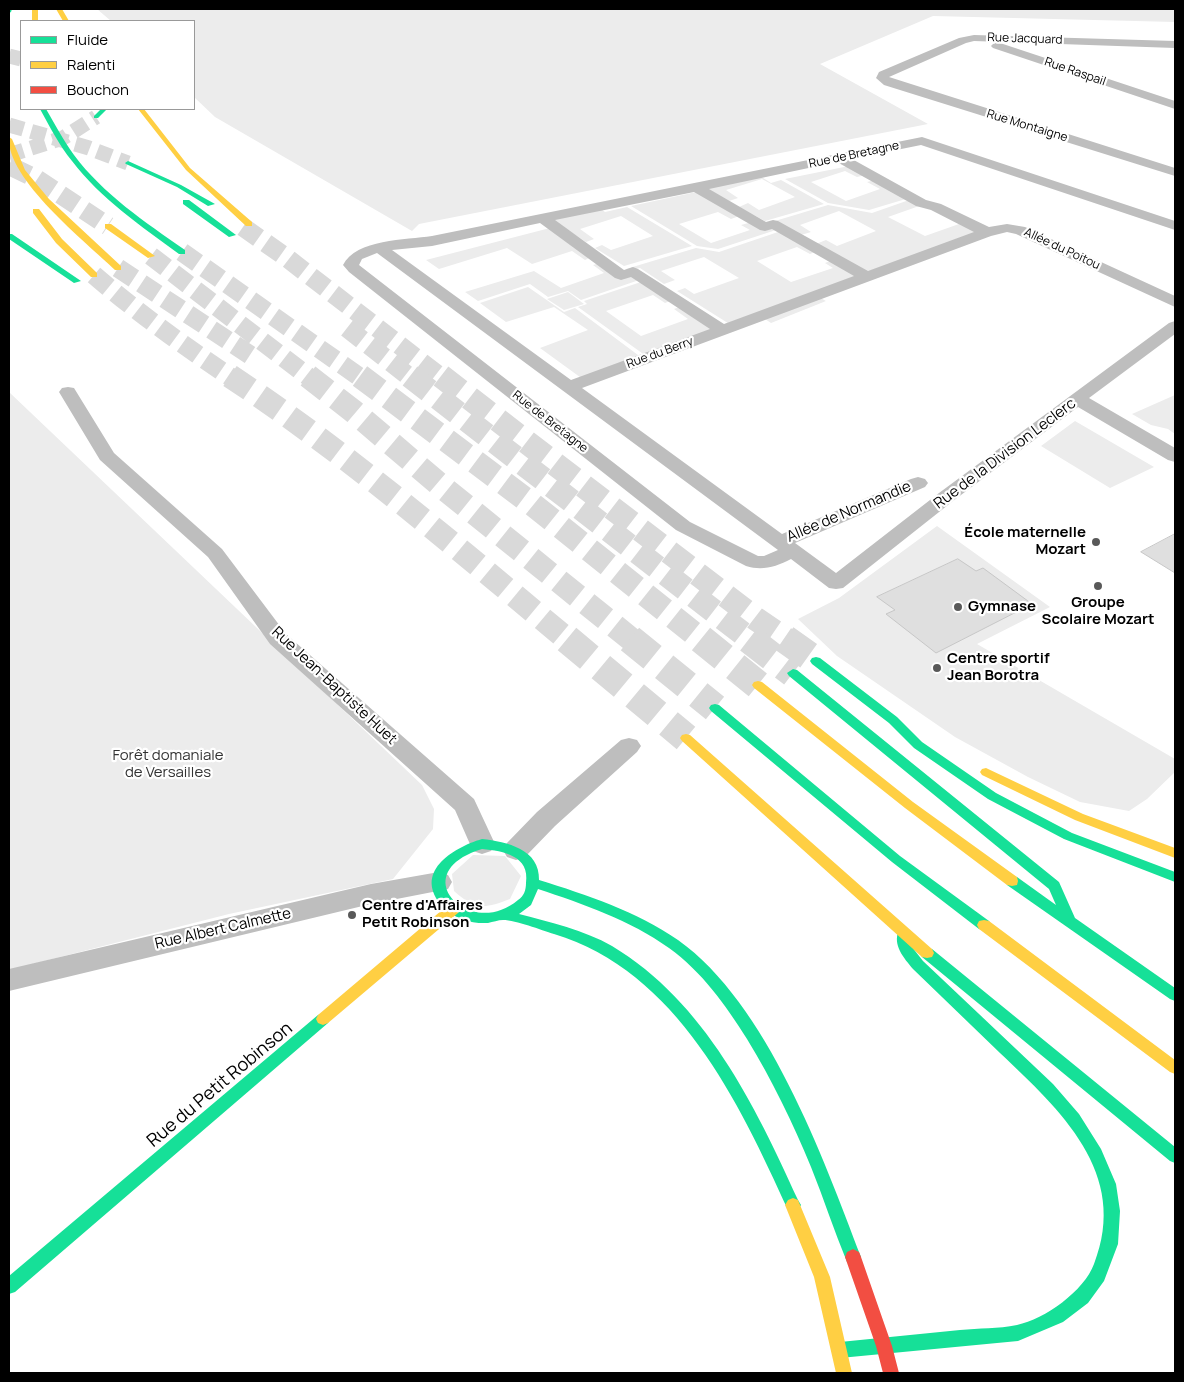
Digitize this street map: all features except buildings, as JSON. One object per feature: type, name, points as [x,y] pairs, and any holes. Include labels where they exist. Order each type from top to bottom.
[{"type":"main road","points":[[59,9],[65,20]]},
{"type":"main road","points":[[44,110],[76,161],[116,202],[182,252]]},
{"type":"main road","points":[[142,110],[188,169],[246,225],[179,186],[125,166],[195,207],[232,235]]},
{"type":"main road","points":[[9,139],[22,170],[46,201],[118,268]]},
{"type":"main road","points":[[46,201],[36,210],[59,240],[94,275]]},
{"type":"main road","points":[[108,226],[151,256]]},
{"type":"main road","points":[[9,236],[77,281]]},
{"type":"main road","points":[[816,661],[893,720],[918,745],[992,796],[1031,818],[1105,852],[1175,877]]},
{"type":"main road","points":[[793,673],[1054,886],[1069,919]]},
{"type":"main road","points":[[758,685],[930,821],[1044,905],[1069,919],[1175,995]]},
{"type":"main road","points":[[714,708],[896,858],[1175,1068]]},
{"type":"main road","points":[[893,720],[942,747]]},
{"type":"main road","points":[[686,738],[904,934],[1175,1156]]},
{"type":"main road","points":[[974,765],[1006,783],[1091,823],[1175,853]]},
{"type":"main road","points":[[482,844],[494,844],[516,850],[529,861],[533,868],[534,883],[531,893],[515,910],[503,915],[484,918],[474,917],[453,909],[442,896],[439,882],[441,871],[447,861],[463,850],[482,844]]},
{"type":"main road","points":[[534,883],[602,906],[648,926],[691,957],[724,994],[756,1039],[780,1080],[818,1161],[884,1346],[891,1373]]},
{"type":"main road","name":"Rue du Petit Robinson","points":[[9,1286],[453,909]]},
{"type":"main road","points":[[503,915],[582,936],[619,958],[654,985],[711,1050],[743,1100],[779,1172],[821,1276],[844,1373]]},
{"type":"main road","points":[[840,1350],[1018,1333],[1057,1316],[1082,1297],[1098,1275],[1110,1244],[1112,1211],[1108,1184],[1096,1154],[1074,1119],[1048,1089],[918,965],[905,949],[904,934]]},
{"type":"street","name":"Rue Jacquard","points":[[882,75],[963,40],[974,38],[1175,44]]},
{"type":"street","name":"Rue Raspail","points":[[974,38],[1175,105]]},
{"type":"street","name":"Rue Montaigne","points":[[882,75],[883,80],[888,82],[1175,172]]},
{"type":"street","name":"Rue de Bretagne","points":[[786,547],[767,563],[752,562],[683,526],[351,265],[356,256],[381,249],[432,241],[545,207],[919,130],[939,134],[1122,194]]},
{"type":"street","name":"Rue de Bretagne","points":[[907,131],[922,141],[1175,226]]},
{"type":"street","name":"Rue de Bretagne","points":[[545,207],[696,187],[922,141],[939,134]]},
{"type":"street","points":[[839,158],[921,202],[936,207],[987,232]]},
{"type":"street","points":[[696,187],[765,227],[773,224],[867,277]]},
{"type":"street","points":[[545,207],[621,275],[633,272],[723,330]]},
{"type":"street","points":[[432,241],[430,235],[439,225]]},
{"type":"street","name":"Allée du Poitou","points":[[987,232],[1007,228],[1020,230],[1175,302]]},
{"type":"street","name":"Rue du Berry","points":[[569,387],[752,320],[767,326],[831,302],[823,294],[987,232]]},
{"type":"street","points":[[381,249],[786,547]]},
{"type":"street","name":"Rue de la Division Leclerc","points":[[786,547],[836,584],[946,497],[1174,328]]},
{"type":"street","name":"Rue Jean-Baptiste Huet","points":[[68,392],[107,456],[215,553],[278,639],[465,805],[482,844]]},
{"type":"street","points":[[1078,399],[1175,456]]},
{"type":"street","name":"Allée de Normandie","points":[[786,547],[918,482]]},
{"type":"street","points":[[516,850],[546,819],[629,746]]},
{"type":"street","name":"Rue Albert Calmette","points":[[9,980],[371,894],[439,882]]},
{"type":"green space","points":[[97,9],[1175,9],[1175,22],[933,16],[820,64],[928,124],[419,224],[412,231],[215,117],[195,98],[195,20],[110,20]]},
{"type":"green space","points":[[849,166],[866,175],[857,177],[845,171],[811,182],[846,201],[880,189],[867,182],[875,180],[909,198],[869,210],[828,203],[785,179]]},
{"type":"green space","points":[[760,176],[771,183],[781,180],[824,204],[765,221],[739,207],[748,203],[759,210],[795,197],[762,179],[726,190],[738,198],[729,201],[706,188]]},
{"type":"green space","points":[[701,191],[742,215],[731,219],[718,212],[679,224],[711,243],[750,230],[741,225],[752,222],[779,229],[718,249],[697,246],[631,206]]},
{"type":"green space","points":[[912,199],[922,205],[888,217],[925,236],[959,224],[984,232],[870,274],[816,244],[826,240],[837,246],[876,231],[839,211],[800,225],[811,232],[801,235],[775,221],[828,205],[872,213]]},
{"type":"green space","points":[[627,207],[692,246],[624,266],[595,248],[602,245],[611,250],[653,236],[621,216],[580,229],[594,239],[586,242],[551,219],[601,209],[605,212]]},
{"type":"green space","points":[[550,228],[591,257],[585,260],[572,251],[532,264],[507,248],[439,269],[426,260]]},
{"type":"green space","points":[[781,231],[817,251],[810,254],[797,247],[757,261],[791,282],[833,268],[825,263],[833,260],[861,277],[731,325],[677,291],[685,288],[694,294],[739,278],[704,257],[661,271],[675,280],[664,284],[640,268],[628,271],[626,269],[696,248],[719,252]]},
{"type":"green space","points":[[600,263],[634,274],[642,279],[581,300],[568,291],[548,297],[530,284],[478,301],[465,292],[534,271],[561,288],[604,273],[593,265]]},
{"type":"green space","points":[[644,281],[673,300],[665,303],[653,295],[606,311],[641,336],[688,319],[674,309],[682,306],[718,329],[646,356],[578,307],[587,304],[584,301]]},
{"type":"green space","points":[[528,287],[564,312],[575,308],[642,358],[584,380],[540,348],[588,330],[554,307],[506,322],[480,303]]},
{"type":"green space","points":[[568,292],[584,304],[564,310],[547,299]]},
{"type":"green space","points":[[817,296],[826,301],[771,323],[762,317]]},
{"type":"green space","name":"Forêt domaniale de Versailles","points":[[9,392],[422,785],[434,809],[433,829],[393,879],[229,914],[9,970]]},
{"type":"green space","points":[[1175,395],[1175,434],[1168,429],[1151,425],[1132,414]]},
{"type":"green space","points":[[1075,421],[1154,467],[1110,488],[1041,446]]},
{"type":"green space","name":"Centre sportif Jean Borotra","points":[[937,526],[1050,607],[977,644],[1175,759],[1175,772],[1147,799],[1129,811],[1080,802],[1028,777],[955,737],[837,656],[798,619],[839,598]]},
{"type":"green space","points":[[473,855],[505,856],[521,876],[510,899],[493,905],[480,906],[468,902],[454,891],[452,874]]},
{"type":"tunnel","points":[[9,56],[20,59]]},
{"type":"tunnel","points":[[59,139],[96,117]]},
{"type":"tunnel","points":[[9,125],[59,139]]},
{"type":"tunnel","points":[[9,155],[59,139]]},
{"type":"tunnel","points":[[59,139],[89,148],[128,163]]},
{"type":"tunnel","points":[[9,165],[15,168]]},
{"type":"tunnel","points":[[12,167],[37,179],[108,226]]},
{"type":"tunnel","points":[[243,227],[287,258],[442,378]]},
{"type":"tunnel","points":[[182,252],[361,378]]},
{"type":"tunnel","points":[[151,256],[310,378]]},
{"type":"tunnel","points":[[118,268],[250,355]]},
{"type":"tunnel","points":[[94,275],[127,303],[232,378]]},
{"type":"tunnel","points":[[347,328],[411,378]]},
{"type":"tunnel","points":[[230,376],[361,470],[568,640]]},
{"type":"tunnel","points":[[308,376],[632,640]]},
{"type":"tunnel","points":[[360,376],[532,504],[702,640]]},
{"type":"tunnel","points":[[410,376],[751,640]]},
{"type":"tunnel","points":[[441,376],[756,619],[787,640]]},
{"type":"tunnel","points":[[567,639],[686,738]]},
{"type":"tunnel","points":[[630,639],[715,708]]},
{"type":"tunnel","points":[[701,639],[758,685]]},
{"type":"tunnel","points":[[749,639],[793,673]]},
{"type":"tunnel","points":[[785,639],[816,661]]},
{"type":"traffic: fast","points":[[44,110],[67,150],[87,175],[126,210],[182,252]]},
{"type":"traffic: fast","points":[[96,117],[103,110]]},
{"type":"traffic: fast","points":[[128,163],[179,186],[211,204]]},
{"type":"traffic: fast","points":[[186,202],[232,235]]},
{"type":"traffic: fast","points":[[9,236],[77,281]]},
{"type":"traffic: fast","points":[[816,661],[893,720],[918,745],[992,796],[1068,836],[1175,877]]},
{"type":"traffic: fast","points":[[793,673],[1054,886],[1069,919]]},
{"type":"traffic: fast","points":[[715,708],[896,859],[984,925]]},
{"type":"traffic: fast","points":[[482,844],[509,849],[517,853],[525,858],[533,872],[532,888],[528,899],[516,909],[496,917],[474,917],[455,910],[447,903],[440,892],[438,882],[440,873],[453,858],[472,847],[482,844]]},
{"type":"traffic: fast","points":[[1012,881],[1175,995]]},
{"type":"traffic: fast","points":[[534,883],[575,896],[635,921],[673,944],[698,964],[713,980],[762,1051],[792,1108],[818,1167],[853,1257]]},
{"type":"traffic: fast","points":[[503,915],[556,929],[582,938],[607,950],[639,972],[668,999],[695,1029],[719,1062],[760,1134],[793,1205]]},
{"type":"traffic: fast","points":[[840,1350],[1018,1333],[1057,1316],[1082,1297],[1098,1275],[1110,1244],[1112,1211],[1108,1184],[1096,1154],[1074,1119],[1048,1089],[918,965],[905,949],[904,934]]},
{"type":"traffic: fast","points":[[927,953],[1175,1156]]},
{"type":"traffic: fast","points":[[9,1286],[323,1019]]},
{"type":"traffic: slow","points":[[35,9],[35,20]]},
{"type":"traffic: slow","points":[[59,9],[65,20]]},
{"type":"traffic: slow","points":[[142,110],[188,169],[249,224]]},
{"type":"traffic: slow","points":[[9,139],[22,170],[46,201],[118,268]]},
{"type":"traffic: slow","points":[[36,211],[59,241],[94,275]]},
{"type":"traffic: slow","points":[[108,226],[151,256]]},
{"type":"traffic: slow","points":[[758,685],[909,805],[1012,881]]},
{"type":"traffic: slow","points":[[686,738],[927,953]]},
{"type":"traffic: slow","points":[[986,772],[1079,817],[1175,853]]},
{"type":"traffic: slow","points":[[323,1019],[453,909]]},
{"type":"traffic: slow","points":[[984,925],[1175,1068]]},
{"type":"traffic: slow","points":[[793,1205],[822,1277],[844,1373]]},
{"type":"traffic: jam","points":[[853,1257],[884,1346],[891,1373]]},
{"type":"place","name":"École maternelle Mozart","points":[[1096,542]]},
{"type":"place","name":"Groupe Scolaire Mozart","points":[[1098,586]]},
{"type":"place","name":"Gymnase","points":[[958,607]]},
{"type":"place","name":"Centre sportif Jean Borotra","points":[[937,668]]},
{"type":"place","name":"Centre d'Affaires Petit Robinson","points":[[352,915]]}]
